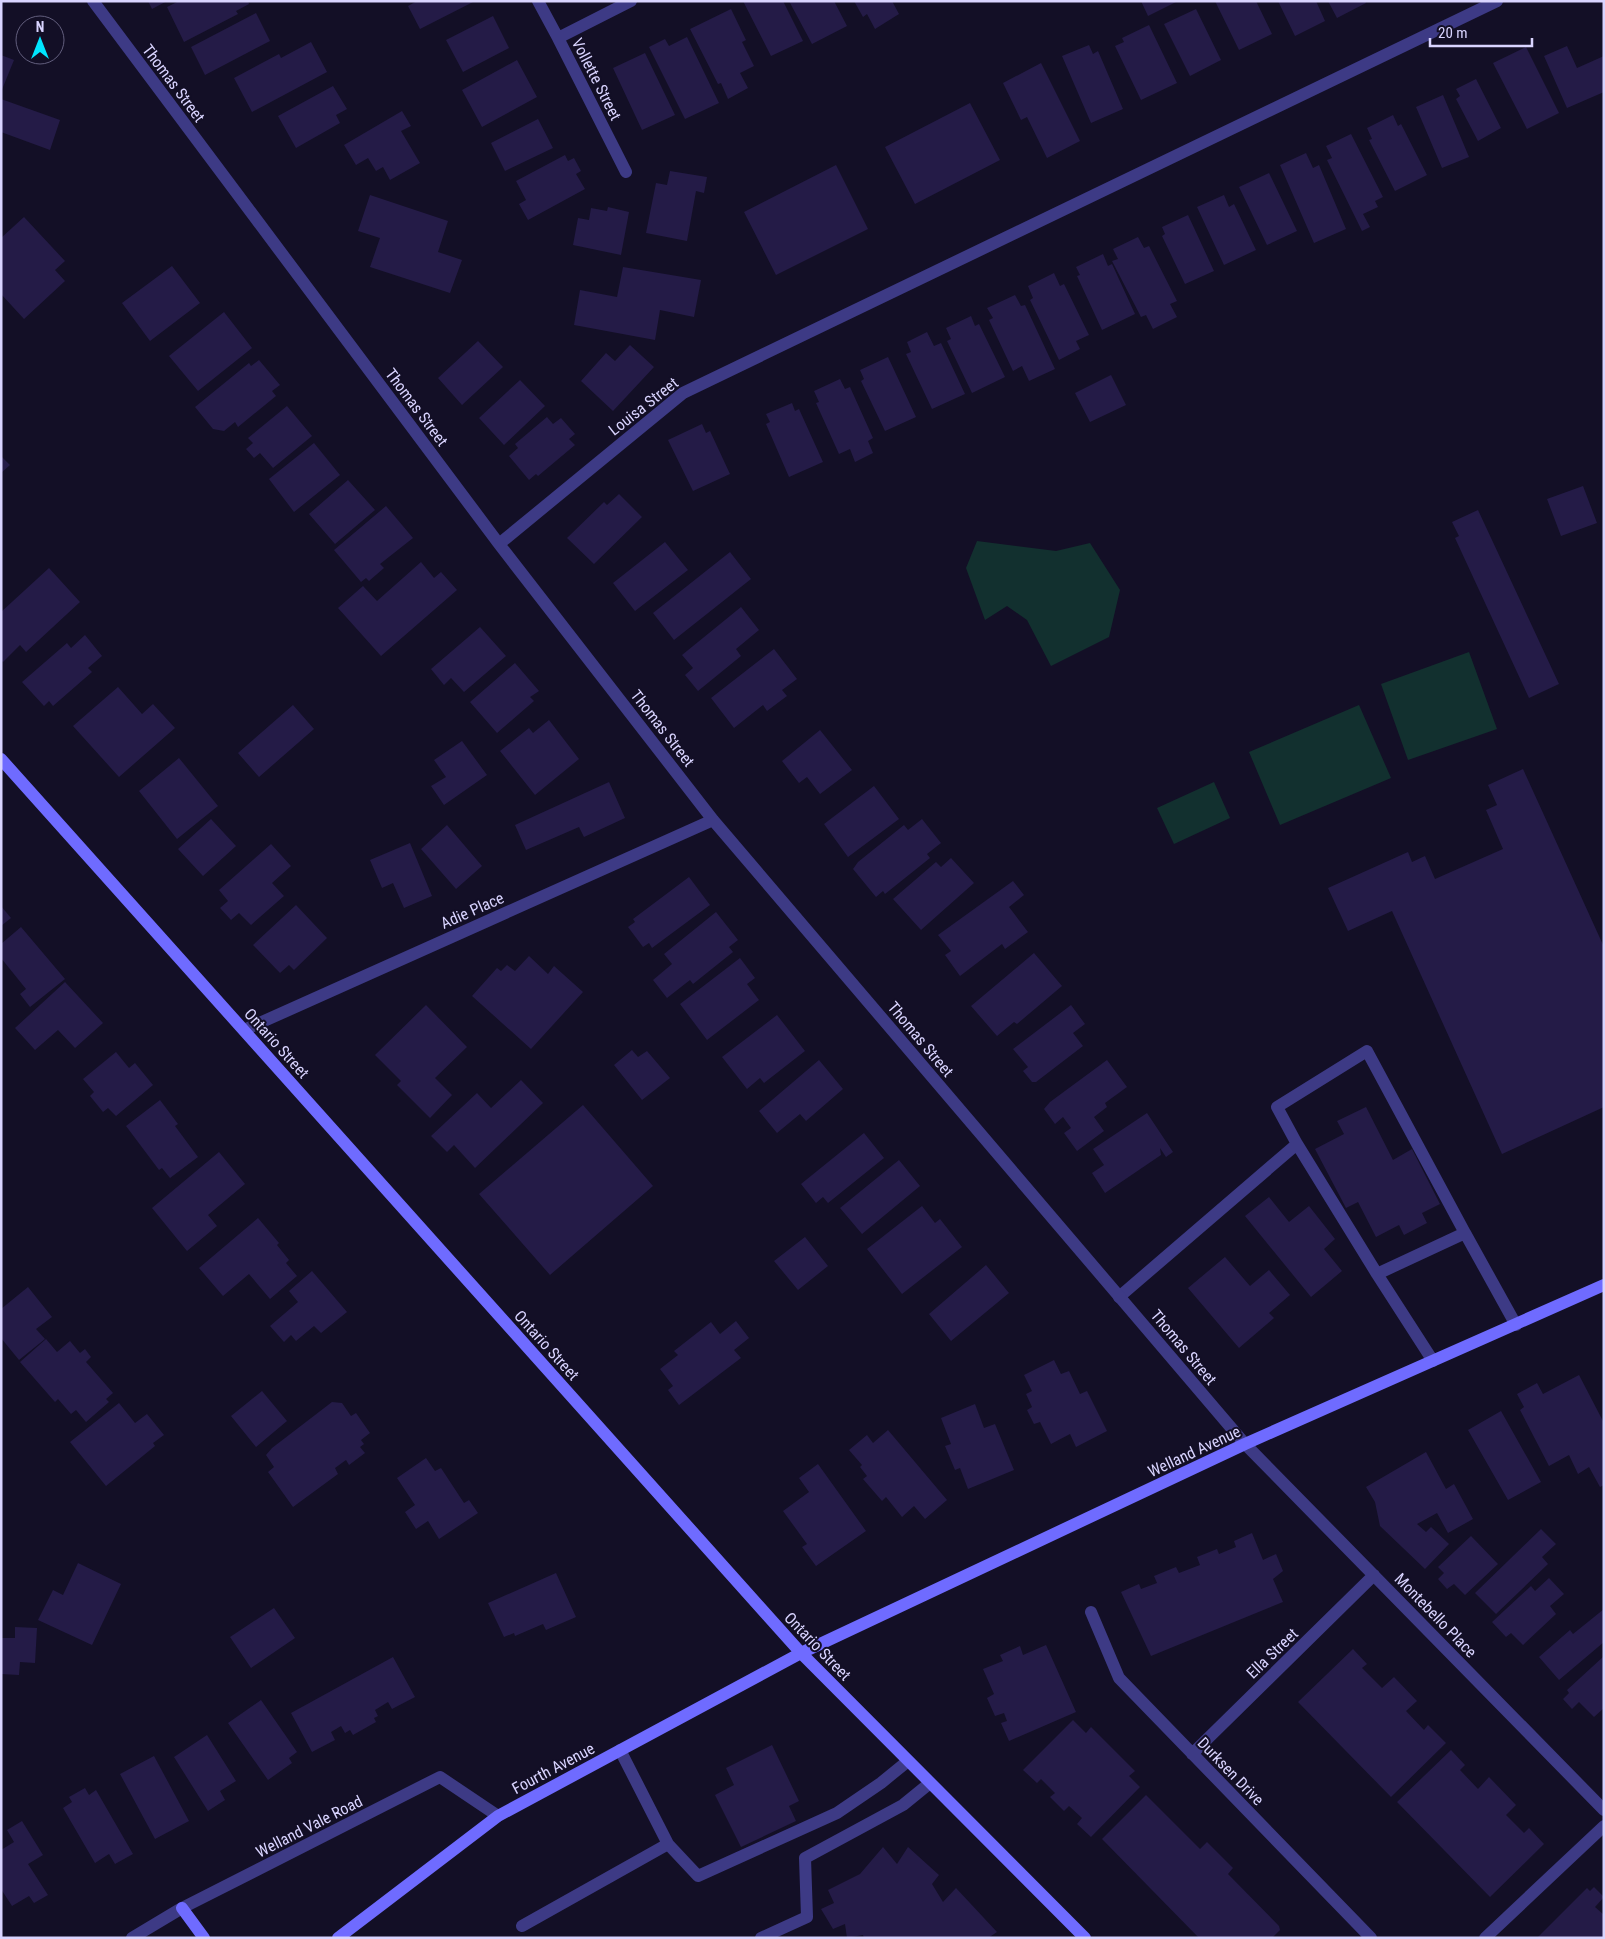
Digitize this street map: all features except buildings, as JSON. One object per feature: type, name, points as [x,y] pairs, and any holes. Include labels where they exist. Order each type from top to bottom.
[{"type":"main road","name":"Ontario Street","points":[[1,759],[801,1653],[1085,1938]]},
{"type":"main road","name":"Welland Avenue","points":[[801,1653],[1245,1444],[1604,1286]]},
{"type":"main road","name":"Fourth Avenue","points":[[338,1938],[498,1816],[801,1653]]},
{"type":"main road","points":[[182,1908],[204,1938]]},
{"type":"street","name":"Thomas Street","points":[[93,1],[499,544],[713,820],[1245,1444]]},
{"type":"street","name":"Vollette Street","points":[[538,1],[626,172]]},
{"type":"street","points":[[558,38],[631,1]]},
{"type":"street","name":"Louisa Street","points":[[499,544],[683,393],[1497,1]]},
{"type":"street","name":"Adie Place","points":[[244,1030],[713,820]]},
{"type":"street","points":[[1433,1361],[1297,1144],[1277,1107],[1367,1051],[1516,1325]]},
{"type":"street","points":[[1119,1297],[1297,1144]]},
{"type":"street","points":[[1377,1274],[1465,1233]]},
{"type":"street","name":"Montebello Place","points":[[1245,1444],[1604,1810]]},
{"type":"street","name":"Ella Street","points":[[1192,1754],[1374,1574]]},
{"type":"street","name":"Durksen Drive","points":[[1091,1612],[1119,1678],[1371,1938]]},
{"type":"street","points":[[620,1750],[668,1844],[698,1876],[837,1813],[881,1783],[908,1761]]},
{"type":"street","name":"Welland Vale Road","points":[[132,1938],[182,1908],[440,1777],[498,1816]]},
{"type":"street","points":[[761,1938],[807,1917],[805,1858],[903,1804],[930,1783]]},
{"type":"street","points":[[1485,1938],[1604,1826]]},
{"type":"street","points":[[522,1926],[668,1844]]},
{"type":"green space","points":[[977,541],[1056,551],[1090,543],[1120,590],[1109,637],[1051,666],[1027,620],[1007,606],[985,620],[966,568]]},
{"type":"green space","points":[[1469,652],[1497,729],[1408,760],[1381,684]]},
{"type":"green space","points":[[1359,705],[1391,778],[1280,825],[1249,752]]},
{"type":"green space","points":[[1214,782],[1230,818],[1174,844],[1157,808]]}]
